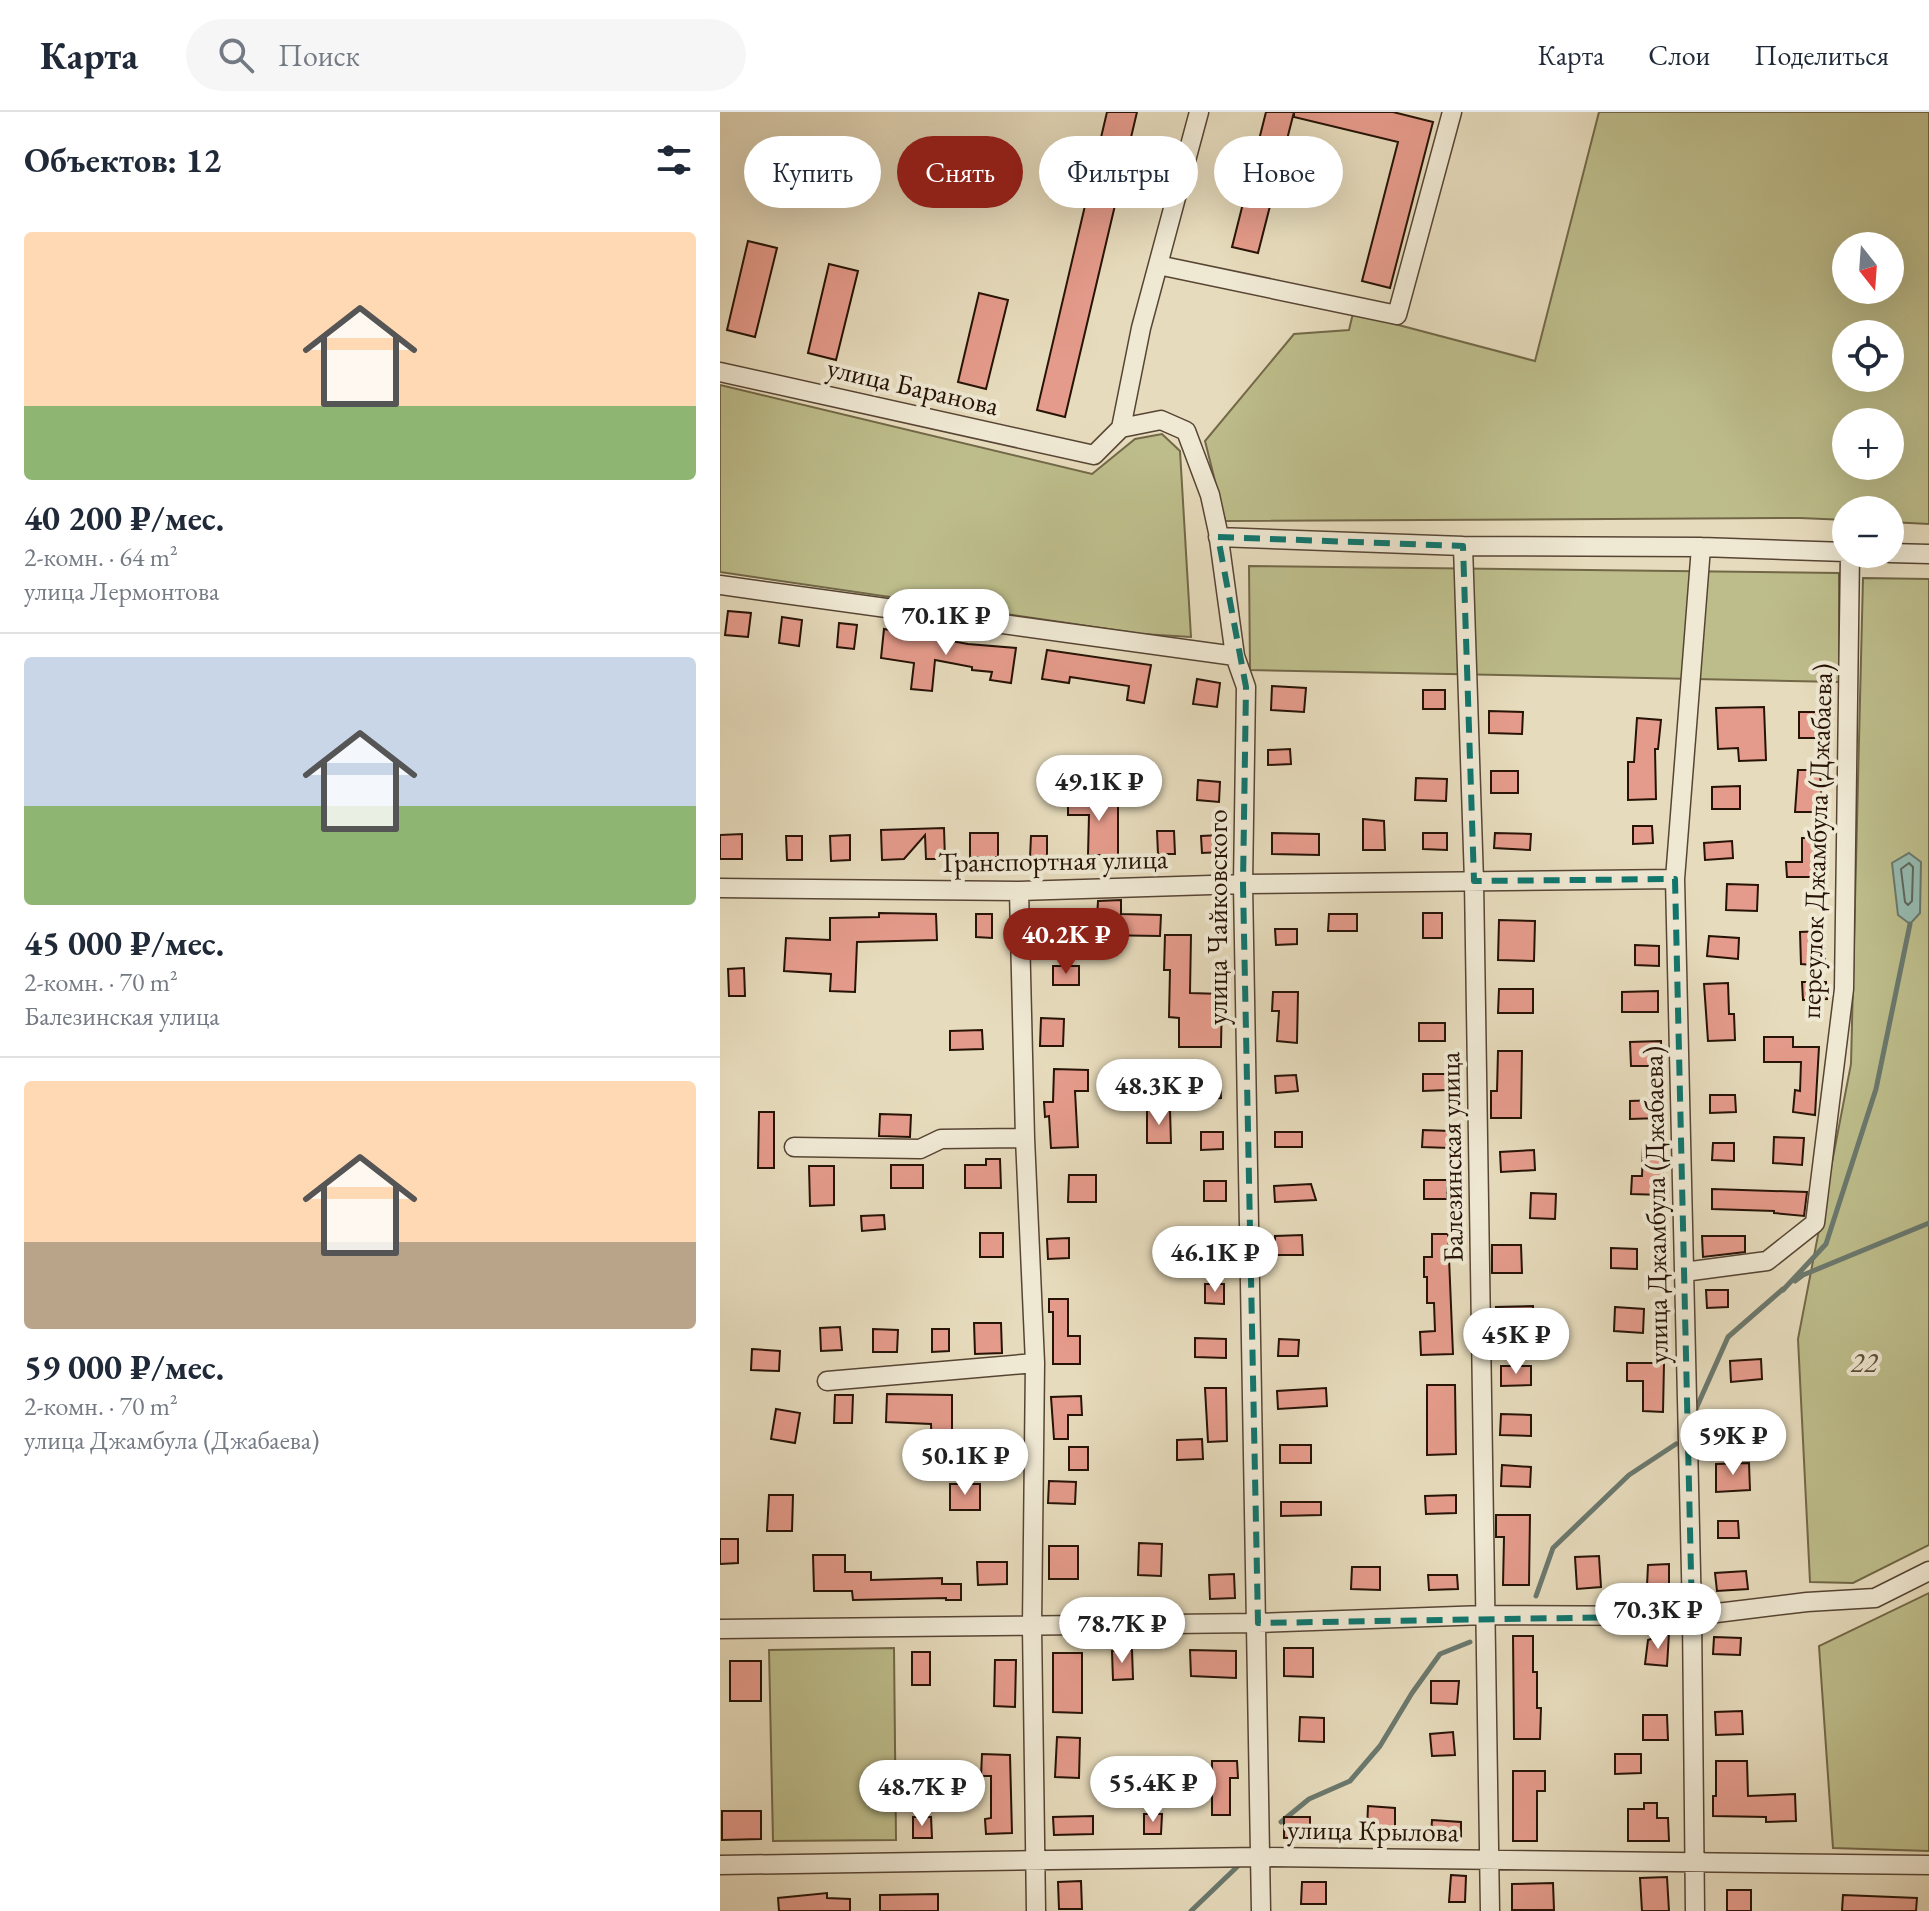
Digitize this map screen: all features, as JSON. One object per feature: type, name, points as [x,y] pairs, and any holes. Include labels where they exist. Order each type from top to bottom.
[{"type":"street","points":[[1121,428],[1141,328],[1199,112]]},
{"type":"street","points":[[1158,265],[1397,315],[1452,112]]},
{"type":"street","name":"улица Баранова","points":[[720,372],[1094,455],[1121,428]]},
{"type":"street","name":"улица Чайковского","points":[[1121,428],[1161,420],[1186,431],[1210,495],[1235,656],[1246,687],[1243,884],[1261,1911]]},
{"type":"street","points":[[1218,537],[1463,546],[1701,547],[1832,552]]},
{"type":"street","name":"Балезинская улица","points":[[1463,546],[1474,881],[1490,1911]]},
{"type":"street","name":"улица Джамбула (Джабаева)","points":[[1695,1911],[1692,1616],[1675,879],[1701,547]]},
{"type":"street","points":[[1904,553],[1929,554]]},
{"type":"street","name":"переулок Джамбула (Джабаева)","points":[[1684,1272],[1767,1261],[1815,1223],[1844,989],[1848,568]]},
{"type":"street","points":[[720,585],[1235,656]]},
{"type":"street","name":"Транспортная улица","points":[[720,888],[1019,891],[1243,884],[1675,879]]},
{"type":"street","points":[[1019,891],[1035,1363],[1032,1626],[1036,1911]]},
{"type":"street","points":[[794,1147],[920,1149],[941,1139],[1025,1138]]},
{"type":"street","points":[[827,1381],[1035,1363]]},
{"type":"street","points":[[720,1629],[1258,1623],[1486,1615],[1692,1616],[1807,1602],[1875,1598],[1929,1571]]},
{"type":"street","name":"улица Крылова","points":[[720,1865],[1260,1857],[1929,1865]]},
{"type":"highlighted area","points":[[1218,537],[1463,546],[1474,881],[1675,879],[1692,1616],[1258,1623],[1243,884],[1246,687]]},
{"type":"green space","points":[[1599,112],[1929,112],[1929,524],[1904,523],[1904,496],[1832,496],[1832,519],[1225,521],[1205,441],[1294,334],[1349,330],[1353,313],[1535,361]]},
{"type":"green space","points":[[720,385],[1092,474],[1135,439],[1162,434],[1180,451],[1191,637],[1142,634],[720,572]]},
{"type":"green space","points":[[1249,566],[1839,573],[1839,682],[1250,670]]},
{"type":"green space","name":"22","points":[[1863,578],[1929,579],[1929,1545],[1853,1583],[1810,1582],[1798,1339],[1851,1064]]},
{"type":"green space","points":[[1929,1593],[1929,1851],[1833,1848],[1819,1646]]},
{"type":"green space","points":[[894,1648],[896,1840],[773,1841],[769,1650]]},
{"type":"water","points":[[1909,853],[1921,862],[1920,913],[1910,924],[1898,915],[1892,863]]},
{"type":"building","points":[[1107,112],[1137,112],[1131,136],[1101,136]]},
{"type":"building","points":[[1266,112],[1294,112],[1288,136],[1260,136]]},
{"type":"building","points":[[1294,112],[1393,112],[1433,122],[1390,288],[1362,281],[1398,142],[1294,117]]},
{"type":"building","points":[[1084,208],[1114,208],[1065,417],[1037,410]]},
{"type":"building","points":[[1242,208],[1269,208],[1258,253],[1232,247]]},
{"type":"building","points":[[748,241],[777,248],[755,337],[727,330]]},
{"type":"building","points":[[829,264],[858,271],[836,360],[808,353]]},
{"type":"building","points":[[979,293],[1008,300],[986,389],[958,382]]},
{"type":"building","points":[[728,611],[751,613],[748,637],[725,635]]},
{"type":"building","points":[[782,617],[802,620],[799,646],[779,643]]},
{"type":"building","points":[[839,623],[857,625],[854,649],[837,647]]},
{"type":"building","points":[[884,629],[968,644],[1016,648],[1011,683],[990,680],[992,672],[935,660],[932,691],[911,689],[914,663],[881,658]]},
{"type":"building","points":[[1047,650],[1151,665],[1144,703],[1127,700],[1129,686],[1070,677],[1069,683],[1042,679]]},
{"type":"building","points":[[1197,679],[1220,683],[1217,707],[1193,704]]},
{"type":"building","points":[[1272,686],[1306,688],[1304,712],[1271,710]]},
{"type":"building","points":[[1423,690],[1445,690],[1445,709],[1423,709]]},
{"type":"building","points":[[1764,707],[1766,760],[1739,761],[1738,748],[1718,749],[1716,708]]},
{"type":"building","points":[[1489,711],[1523,712],[1522,734],[1489,733]]},
{"type":"building","points":[[1799,712],[1821,712],[1821,738],[1799,738]]},
{"type":"building","points":[[1637,718],[1661,720],[1658,749],[1655,749],[1656,799],[1628,800],[1628,762],[1634,762]]},
{"type":"building","points":[[1290,749],[1291,764],[1268,765],[1268,750]]},
{"type":"building","points":[[1798,770],[1820,770],[1822,812],[1795,812]]},
{"type":"building","points":[[1491,771],[1518,771],[1518,793],[1491,793]]},
{"type":"building","points":[[1416,778],[1447,779],[1446,801],[1415,800]]},
{"type":"building","points":[[1198,780],[1220,782],[1219,802],[1197,800]]},
{"type":"building","points":[[1740,786],[1740,809],[1712,809],[1712,787]]},
{"type":"building","points":[[1118,798],[1118,855],[1088,855],[1089,815],[1068,815],[1068,799]]},
{"type":"building","points":[[1363,819],[1384,821],[1385,850],[1363,850]]},
{"type":"building","points":[[1633,826],[1652,826],[1653,843],[1633,844]]},
{"type":"building","points":[[944,828],[945,859],[926,859],[925,835],[904,859],[882,860],[881,830]]},
{"type":"building","points":[[1157,831],[1174,831],[1175,854],[1158,854]]},
{"type":"building","points":[[970,833],[998,833],[998,857],[970,857]]},
{"type":"building","points":[[1272,833],[1319,834],[1319,855],[1272,854]]},
{"type":"building","points":[[1423,833],[1447,833],[1447,850],[1423,849]]},
{"type":"building","points":[[1495,833],[1531,834],[1530,850],[1494,848]]},
{"type":"building","points":[[742,834],[742,859],[720,859],[720,835]]},
{"type":"building","points":[[850,835],[850,860],[831,861],[830,836]]},
{"type":"building","points":[[1221,835],[1222,852],[1202,853],[1201,836]]},
{"type":"building","points":[[786,836],[802,836],[802,860],[787,860]]},
{"type":"building","points":[[1031,836],[1047,836],[1047,859],[1030,858]]},
{"type":"building","points":[[1802,838],[1823,838],[1823,877],[1787,877],[1786,862],[1802,862]]},
{"type":"building","points":[[1732,841],[1733,858],[1705,860],[1704,843]]},
{"type":"building","points":[[1727,884],[1758,885],[1757,911],[1726,910]]},
{"type":"building","points":[[1121,900],[1121,914],[1161,915],[1160,936],[1096,935],[1098,901]]},
{"type":"building","points":[[1057,911],[1059,942],[1039,943],[1037,913]]},
{"type":"building","points":[[879,913],[936,914],[937,940],[857,942],[855,992],[830,991],[831,974],[784,971],[786,938],[830,940],[830,918],[879,917]]},
{"type":"building","points":[[1423,913],[1442,913],[1442,938],[1423,938]]},
{"type":"building","points":[[976,914],[992,914],[992,938],[976,937]]},
{"type":"building","points":[[1329,914],[1357,914],[1357,931],[1328,931]]},
{"type":"building","points":[[1499,920],[1535,921],[1534,961],[1498,960]]},
{"type":"building","points":[[1275,929],[1297,929],[1297,944],[1276,945]]},
{"type":"building","points":[[1824,931],[1825,966],[1801,964],[1800,932]]},
{"type":"building","points":[[1165,935],[1191,935],[1190,993],[1222,994],[1221,1047],[1179,1047],[1179,1018],[1169,1017],[1170,970],[1164,970]]},
{"type":"building","points":[[1709,936],[1739,938],[1738,959],[1707,956]]},
{"type":"building","points":[[1635,945],[1659,946],[1659,966],[1635,965]]},
{"type":"building","points":[[1053,966],[1079,966],[1079,985],[1053,985]]},
{"type":"building","points":[[744,968],[745,996],[729,996],[728,969]]},
{"type":"building","points":[[1802,982],[1826,982],[1827,999],[1803,1000]]},
{"type":"building","points":[[1728,983],[1729,1014],[1734,1014],[1735,1040],[1708,1041],[1704,984]]},
{"type":"building","points":[[1499,989],[1533,989],[1533,1013],[1498,1013]]},
{"type":"building","points":[[1658,991],[1658,1012],[1622,1012],[1622,992]]},
{"type":"building","points":[[1273,992],[1298,992],[1297,1043],[1277,1041],[1279,1011],[1272,1011]]},
{"type":"building","points":[[1041,1018],[1064,1019],[1063,1046],[1040,1046]]},
{"type":"building","points":[[1419,1023],[1445,1023],[1445,1041],[1419,1041]]},
{"type":"building","points":[[982,1030],[983,1049],[950,1050],[950,1031]]},
{"type":"building","points":[[1764,1037],[1793,1037],[1793,1047],[1819,1047],[1815,1115],[1793,1112],[1795,1090],[1800,1091],[1801,1062],[1764,1062]]},
{"type":"building","points":[[1661,1041],[1661,1066],[1631,1066],[1630,1042]]},
{"type":"building","points":[[1498,1051],[1522,1051],[1521,1118],[1491,1118],[1491,1091],[1497,1091]]},
{"type":"building","points":[[1054,1069],[1088,1070],[1088,1091],[1075,1091],[1078,1147],[1051,1148],[1049,1116],[1045,1117],[1044,1102],[1053,1102]]},
{"type":"building","points":[[1423,1074],[1447,1074],[1447,1090],[1423,1091]]},
{"type":"building","points":[[1296,1075],[1298,1091],[1276,1093],[1275,1076]]},
{"type":"building","points":[[1220,1078],[1221,1098],[1194,1100],[1193,1080]]},
{"type":"building","points":[[1710,1095],[1735,1095],[1736,1112],[1710,1113]]},
{"type":"building","points":[[1660,1100],[1661,1118],[1630,1119],[1630,1101]]},
{"type":"building","points":[[1147,1110],[1170,1110],[1171,1143],[1147,1143]]},
{"type":"building","points":[[759,1112],[774,1112],[774,1168],[758,1168]]},
{"type":"building","points":[[880,1114],[911,1115],[910,1137],[879,1136]]},
{"type":"building","points":[[1423,1130],[1450,1131],[1450,1148],[1422,1147]]},
{"type":"building","points":[[1201,1132],[1223,1132],[1223,1149],[1201,1150]]},
{"type":"building","points":[[1275,1132],[1302,1132],[1302,1147],[1275,1147]]},
{"type":"building","points":[[1774,1137],[1804,1138],[1802,1165],[1773,1163]]},
{"type":"building","points":[[1713,1143],[1734,1143],[1734,1161],[1712,1160]]},
{"type":"building","points":[[1643,1145],[1663,1145],[1663,1195],[1631,1194],[1632,1176],[1642,1176]]},
{"type":"building","points":[[1534,1150],[1535,1170],[1501,1172],[1500,1152]]},
{"type":"building","points":[[986,1159],[1000,1159],[1001,1188],[965,1188],[965,1165],[986,1165]]},
{"type":"building","points":[[891,1165],[923,1165],[923,1188],[891,1188]]},
{"type":"building","points":[[809,1166],[834,1166],[834,1205],[810,1206]]},
{"type":"building","points":[[1069,1175],[1096,1175],[1096,1202],[1068,1202]]},
{"type":"building","points":[[1424,1180],[1447,1180],[1447,1199],[1424,1199]]},
{"type":"building","points":[[1204,1181],[1226,1181],[1226,1201],[1204,1201]]},
{"type":"building","points":[[1311,1184],[1316,1200],[1275,1202],[1274,1186]]},
{"type":"building","points":[[1712,1189],[1807,1192],[1804,1216],[1774,1211],[1712,1209]]},
{"type":"building","points":[[1531,1193],[1556,1194],[1555,1219],[1530,1218]]},
{"type":"building","points":[[884,1215],[885,1229],[862,1231],[861,1216]]},
{"type":"building","points":[[1206,1230],[1227,1230],[1227,1252],[1205,1252]]},
{"type":"building","points":[[980,1233],[1003,1233],[1003,1257],[980,1257]]},
{"type":"building","points":[[1432,1234],[1448,1234],[1453,1354],[1421,1355],[1420,1332],[1435,1331],[1434,1303],[1427,1303],[1427,1277],[1424,1277],[1424,1257],[1432,1257]]},
{"type":"building","points":[[1302,1235],[1303,1255],[1275,1255],[1275,1236]]},
{"type":"building","points":[[1702,1236],[1745,1236],[1745,1252],[1703,1257]]},
{"type":"building","points":[[1069,1238],[1069,1258],[1048,1259],[1047,1239]]},
{"type":"building","points":[[1492,1245],[1521,1245],[1522,1273],[1492,1273]]},
{"type":"building","points":[[1611,1248],[1637,1249],[1637,1269],[1611,1268]]},
{"type":"building","points":[[1205,1284],[1224,1284],[1224,1304],[1205,1303]]},
{"type":"building","points":[[1706,1290],[1728,1290],[1728,1307],[1707,1308]]},
{"type":"building","points":[[1049,1299],[1068,1299],[1068,1336],[1080,1336],[1080,1364],[1053,1364],[1053,1312],[1049,1312]]},
{"type":"building","points":[[1533,1306],[1533,1327],[1496,1327],[1496,1307]]},
{"type":"building","points":[[1615,1307],[1644,1309],[1643,1333],[1614,1331]]},
{"type":"building","points":[[974,1323],[1001,1323],[1002,1353],[975,1354]]},
{"type":"building","points":[[840,1327],[842,1350],[821,1351],[820,1328]]},
{"type":"building","points":[[873,1329],[898,1330],[897,1352],[873,1352]]},
{"type":"building","points":[[932,1329],[949,1329],[949,1351],[932,1352]]},
{"type":"building","points":[[1195,1338],[1226,1339],[1226,1358],[1195,1357]]},
{"type":"building","points":[[1279,1339],[1299,1340],[1298,1356],[1278,1356]]},
{"type":"building","points":[[752,1349],[780,1351],[779,1371],[751,1370]]},
{"type":"building","points":[[1761,1359],[1762,1379],[1731,1382],[1730,1361]]},
{"type":"building","points":[[1627,1363],[1664,1363],[1663,1412],[1643,1411],[1643,1381],[1627,1381]]},
{"type":"building","points":[[1501,1366],[1531,1366],[1531,1385],[1501,1386]]},
{"type":"building","points":[[1427,1385],[1455,1385],[1456,1454],[1427,1455]]},
{"type":"building","points":[[1205,1388],[1226,1388],[1227,1441],[1208,1442]]},
{"type":"building","points":[[1326,1388],[1327,1406],[1278,1409],[1277,1391]]},
{"type":"building","points":[[887,1394],[952,1395],[952,1450],[932,1451],[931,1424],[886,1422]]},
{"type":"building","points":[[835,1395],[853,1395],[852,1423],[834,1423]]},
{"type":"building","points":[[1081,1396],[1082,1415],[1068,1415],[1068,1439],[1054,1439],[1051,1397]]},
{"type":"building","points":[[776,1409],[800,1413],[795,1443],[771,1439]]},
{"type":"building","points":[[1501,1414],[1531,1415],[1531,1436],[1500,1435]]},
{"type":"building","points":[[1760,1437],[1760,1455],[1739,1455],[1738,1438]]},
{"type":"building","points":[[1202,1439],[1203,1459],[1177,1460],[1177,1440]]},
{"type":"building","points":[[1280,1445],[1311,1445],[1311,1463],[1280,1463]]},
{"type":"building","points":[[1069,1447],[1088,1447],[1088,1470],[1069,1470]]},
{"type":"building","points":[[1749,1463],[1750,1490],[1716,1492],[1716,1464]]},
{"type":"building","points":[[1502,1465],[1531,1467],[1530,1487],[1501,1486]]},
{"type":"building","points":[[1049,1481],[1076,1482],[1075,1504],[1048,1503]]},
{"type":"building","points":[[950,1484],[980,1484],[980,1510],[950,1510]]},
{"type":"building","points":[[769,1495],[793,1495],[792,1531],[767,1531]]},
{"type":"building","points":[[1456,1495],[1456,1513],[1426,1514],[1425,1496]]},
{"type":"building","points":[[1281,1502],[1321,1502],[1321,1515],[1281,1516]]},
{"type":"building","points":[[1496,1515],[1530,1515],[1529,1585],[1503,1585],[1504,1537],[1496,1537]]},
{"type":"building","points":[[1718,1521],[1738,1521],[1739,1538],[1718,1538]]},
{"type":"building","points":[[720,1539],[738,1539],[738,1563],[720,1564]]},
{"type":"building","points":[[1139,1543],[1162,1544],[1161,1576],[1138,1575]]},
{"type":"building","points":[[1049,1546],[1078,1546],[1078,1579],[1049,1579]]},
{"type":"building","points":[[813,1555],[845,1555],[845,1572],[871,1572],[871,1580],[942,1578],[942,1584],[961,1584],[961,1600],[853,1600],[852,1591],[814,1591]]},
{"type":"building","points":[[1599,1556],[1601,1587],[1577,1589],[1575,1557]]},
{"type":"building","points":[[977,1562],[1007,1562],[1007,1584],[978,1585]]},
{"type":"building","points":[[1669,1564],[1669,1586],[1647,1586],[1648,1565]]},
{"type":"building","points":[[1352,1567],[1380,1567],[1380,1590],[1351,1589]]},
{"type":"building","points":[[1746,1571],[1748,1589],[1717,1591],[1715,1573]]},
{"type":"building","points":[[1234,1574],[1235,1598],[1210,1599],[1209,1575]]},
{"type":"building","points":[[1428,1575],[1457,1575],[1458,1589],[1429,1590]]},
{"type":"building","points":[[1669,1633],[1667,1666],[1645,1664],[1648,1640]]},
{"type":"building","points":[[1513,1636],[1533,1636],[1537,1708],[1541,1708],[1540,1739],[1514,1739]]},
{"type":"building","points":[[1714,1637],[1741,1638],[1740,1655],[1713,1654]]},
{"type":"building","points":[[1284,1648],[1313,1648],[1313,1677],[1284,1676]]},
{"type":"building","points":[[1132,1650],[1133,1679],[1113,1680],[1112,1651]]},
{"type":"building","points":[[1190,1650],[1236,1651],[1236,1678],[1191,1676]]},
{"type":"building","points":[[912,1652],[930,1652],[930,1685],[912,1685]]},
{"type":"building","points":[[1053,1653],[1082,1653],[1082,1713],[1053,1712]]},
{"type":"building","points":[[995,1660],[1016,1660],[1015,1707],[994,1706]]},
{"type":"building","points":[[730,1661],[761,1661],[761,1701],[730,1701]]},
{"type":"building","points":[[1431,1681],[1459,1681],[1457,1704],[1431,1703]]},
{"type":"building","points":[[1742,1711],[1743,1734],[1716,1735],[1715,1712]]},
{"type":"building","points":[[1643,1715],[1667,1715],[1668,1740],[1643,1740]]},
{"type":"building","points":[[1300,1717],[1324,1718],[1324,1742],[1299,1741]]},
{"type":"building","points":[[1453,1732],[1455,1755],[1432,1756],[1430,1734]]},
{"type":"building","points":[[1057,1737],[1080,1738],[1079,1778],[1055,1777]]},
{"type":"building","points":[[982,1754],[1010,1755],[1012,1833],[986,1834],[985,1819],[991,1818],[991,1776],[981,1776]]},
{"type":"building","points":[[1615,1754],[1641,1754],[1641,1773],[1615,1774]]},
{"type":"building","points":[[1212,1761],[1237,1761],[1238,1778],[1230,1778],[1230,1815],[1212,1815]]},
{"type":"building","points":[[1716,1761],[1747,1761],[1748,1796],[1795,1794],[1796,1821],[1766,1822],[1766,1817],[1713,1816]]},
{"type":"building","points":[[1513,1771],[1545,1771],[1545,1791],[1537,1791],[1537,1841],[1513,1841]]},
{"type":"building","points":[[1644,1803],[1657,1803],[1657,1818],[1668,1818],[1669,1841],[1628,1841],[1628,1809],[1644,1809]]},
{"type":"building","points":[[1368,1806],[1395,1808],[1395,1829],[1367,1830]]},
{"type":"building","points":[[722,1811],[761,1811],[761,1839],[722,1840]]},
{"type":"building","points":[[1144,1814],[1162,1814],[1161,1834],[1144,1834]]},
{"type":"building","points":[[1093,1816],[1093,1834],[1054,1835],[1053,1817]]},
{"type":"building","points":[[913,1817],[931,1817],[932,1838],[913,1838]]},
{"type":"building","points":[[1284,1817],[1310,1817],[1310,1837],[1284,1838]]},
{"type":"building","points":[[1432,1820],[1461,1822],[1461,1837],[1431,1835]]},
{"type":"building","points":[[1451,1875],[1466,1876],[1465,1902],[1449,1902]]},
{"type":"building","points":[[1667,1877],[1669,1911],[1642,1911],[1640,1878]]},
{"type":"building","points":[[1081,1881],[1082,1909],[1059,1909],[1058,1882]]},
{"type":"building","points":[[1302,1882],[1326,1882],[1326,1904],[1301,1904]]},
{"type":"building","points":[[1553,1883],[1554,1910],[1512,1910],[1512,1884]]},
{"type":"building","points":[[1727,1890],[1751,1890],[1751,1911],[1727,1911]]},
{"type":"building","points":[[827,1893],[827,1898],[850,1899],[850,1911],[779,1911],[778,1898]]},
{"type":"building","points":[[938,1894],[938,1911],[880,1911],[880,1895]]},
{"type":"building","points":[[1843,1895],[1917,1898],[1916,1911],[1842,1911]]},
{"type":"waterway","points":[[1783,1290],[1826,1244],[1876,1089],[1910,924]]},
{"type":"waterway","points":[[1795,1281],[1929,1223]]},
{"type":"waterway","points":[[1695,1411],[1728,1337],[1783,1289]]},
{"type":"waterway","points":[[1536,1596],[1553,1548],[1629,1475],[1676,1444]]},
{"type":"waterway","points":[[1281,1822],[1309,1799],[1350,1781],[1380,1746],[1440,1654],[1470,1642]]},
{"type":"waterway","points":[[1191,1911],[1239,1865]]}]
